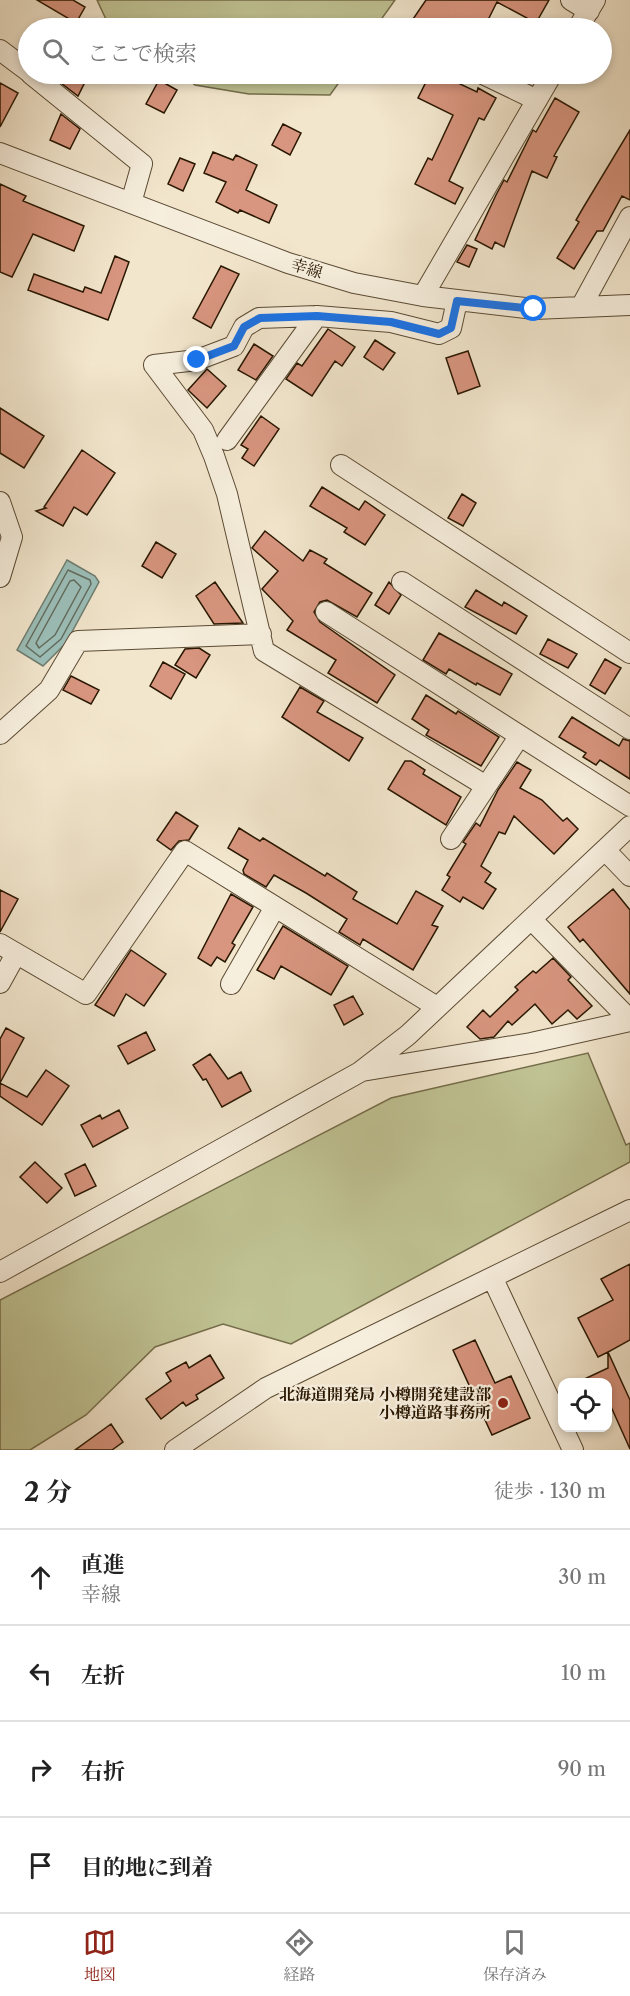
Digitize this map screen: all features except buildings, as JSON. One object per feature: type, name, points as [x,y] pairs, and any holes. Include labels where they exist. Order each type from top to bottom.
[{"type":"street","points":[[570,0],[592,5],[584,18]]},
{"type":"street","points":[[0,50],[18,64]]},
{"type":"street","points":[[44,84],[142,164],[130,203]]},
{"type":"street","points":[[504,84],[537,100]]},
{"type":"street","points":[[423,296],[546,84]]},
{"type":"street","name":"幸線","points":[[0,153],[288,263],[354,282],[423,296],[534,309],[630,305]]},
{"type":"street","points":[[580,307],[630,218]]},
{"type":"street","points":[[457,301],[451,328],[439,334],[391,322],[317,316],[260,318],[244,327],[234,346],[197,360],[154,365],[203,430],[227,494],[264,651],[486,786]]},
{"type":"street","points":[[227,440],[317,316]]},
{"type":"street","points":[[341,465],[630,653]]},
{"type":"street","points":[[0,502],[12,537],[0,577]]},
{"type":"street","points":[[402,582],[630,729]]},
{"type":"street","points":[[326,612],[630,806]]},
{"type":"street","points":[[0,734],[49,690],[78,641],[261,634]]},
{"type":"street","points":[[451,838],[519,736]]},
{"type":"street","points":[[0,1272],[360,1072],[408,1035],[630,826]]},
{"type":"street","points":[[605,850],[630,876]]},
{"type":"street","points":[[0,984],[8,949],[86,994],[185,851],[437,1007]]},
{"type":"street","points":[[231,984],[275,907]]},
{"type":"street","points":[[531,919],[630,1020]]},
{"type":"street","points":[[360,1072],[531,1043],[630,1020]]},
{"type":"street","points":[[176,1450],[266,1388],[493,1279],[630,1210]]},
{"type":"street","points":[[493,1279],[573,1450]]},
{"type":"green space","points":[[97,0],[395,0],[382,18],[105,18]]},
{"type":"green space","points":[[338,84],[330,95],[249,94],[195,85]]},
{"type":"green space","points":[[588,1053],[626,1145],[630,1143],[630,1162],[291,1344],[223,1324],[155,1347],[86,1415],[30,1450],[0,1450],[0,1300],[391,1098]]},
{"type":"water","points":[[67,560],[95,576],[99,582],[66,643],[43,666],[17,650]]},
{"type":"place","name":"北海道開発局 小樽開発建設部 小樽道路事務所","points":[[503,1403]]},
{"type":"route","points":[[197,360],[234,346],[244,327],[260,318],[317,316],[391,322],[439,334],[451,328],[457,301],[534,309]]}]
